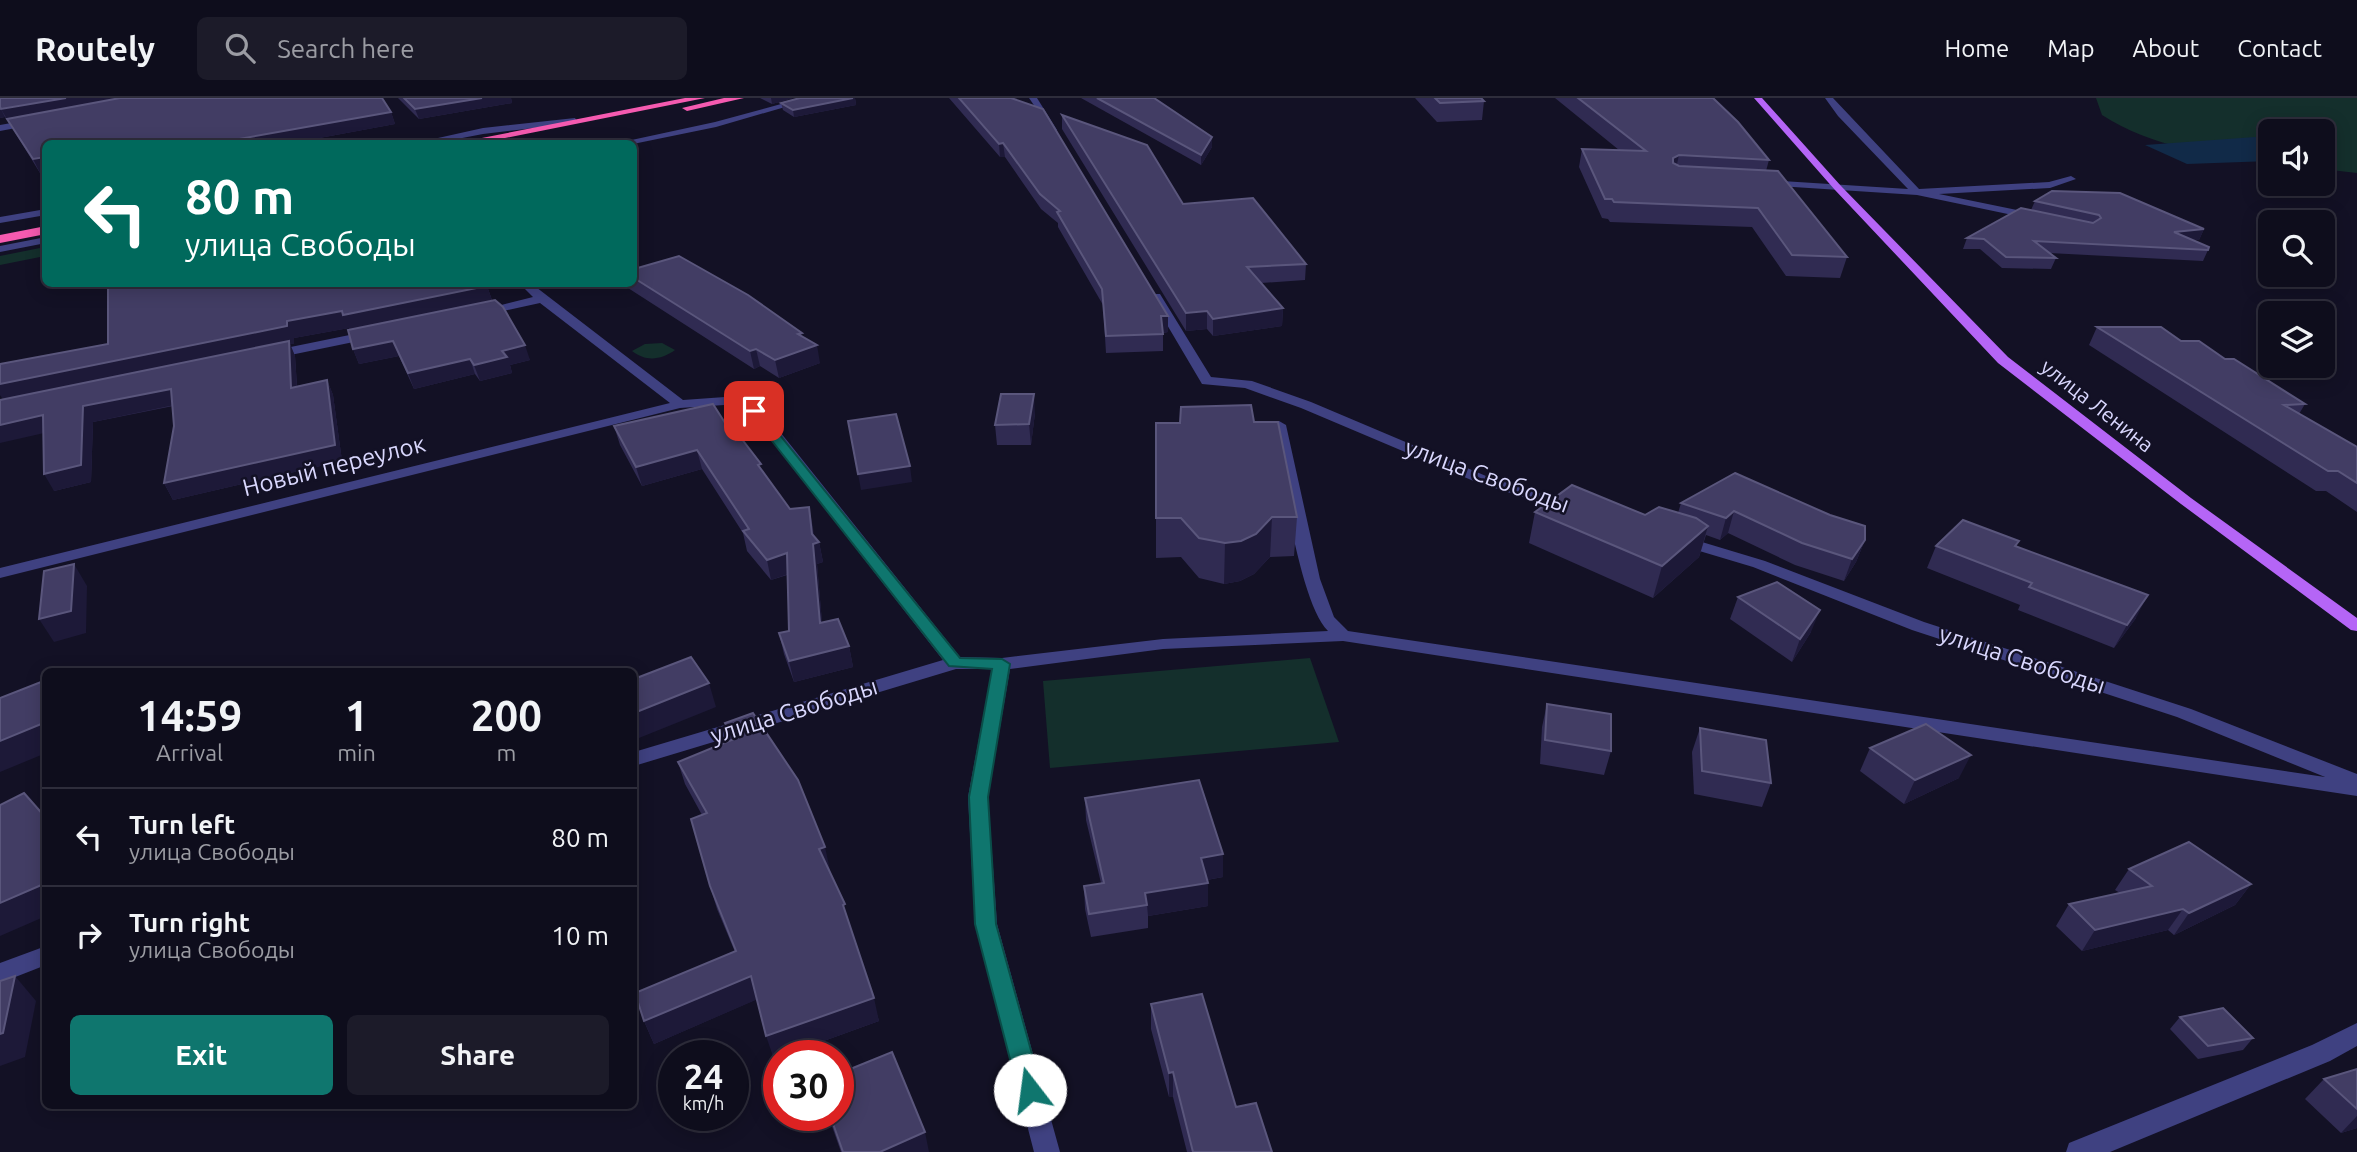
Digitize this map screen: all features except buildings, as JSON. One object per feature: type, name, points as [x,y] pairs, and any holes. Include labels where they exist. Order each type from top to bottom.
[{"type":"highway","points":[[477,140],[700,98]]},
{"type":"highway","points":[[520,140],[738,98]]},
{"type":"highway","points":[[0,229],[42,221]]},
{"type":"highway","points":[[0,239],[42,231]]},
{"type":"main road","name":"улица Ленина","points":[[1758,98],[1838,188],[2003,360],[2186,501],[2357,626]]},
{"type":"street","points":[[637,140],[716,124],[812,98]]},
{"type":"street","points":[[1033,98],[1060,138]]},
{"type":"street","points":[[1829,98],[1841,114],[1917,192],[2049,219]]},
{"type":"street","points":[[0,128],[40,121]]},
{"type":"street","points":[[436,140],[483,131],[575,121]]},
{"type":"street","points":[[1755,183],[1917,192],[2050,185],[2071,179]]},
{"type":"street","points":[[0,220],[42,213]]},
{"type":"street","points":[[0,249],[42,241]]},
{"type":"street","name":"улица Свободы","points":[[1146,279],[1208,381],[1247,384],[1306,404],[1481,479],[1590,513]]},
{"type":"street","points":[[529,287],[541,299],[680,404],[724,401],[756,411],[955,663]]},
{"type":"street","points":[[460,316],[541,299]]},
{"type":"street","points":[[257,358],[393,330]]},
{"type":"street","name":"Новый переулок","points":[[0,573],[680,404]]},
{"type":"street","points":[[1279,425],[1312,579],[1326,618],[1343,636]]},
{"type":"street","name":"улица Свободы","points":[[1668,537],[1759,564],[1918,626],[2184,713],[2352,787]]},
{"type":"street","name":"улица Свободы","points":[[637,758],[955,663],[1002,664],[1163,644],[1343,636],[2352,787]]},
{"type":"street","points":[[1002,664],[978,797],[986,924],[1047,1152]]},
{"type":"street","points":[[2352,787],[2357,805]]},
{"type":"street","points":[[0,973],[42,957]]},
{"type":"street","points":[[2079,1152],[2321,1053],[2357,1034]]},
{"type":"green space","points":[[2096,98],[2357,98],[2357,173],[2335,170],[2335,119],[2258,119],[2258,161],[2205,153],[2162,142],[2121,126],[2102,115]]},
{"type":"green space","points":[[42,248],[42,257],[0,265],[0,256]]},
{"type":"green space","points":[[662,343],[675,350],[654,358],[643,357],[632,351],[645,344]]},
{"type":"green space","points":[[1310,658],[1339,742],[1050,768],[1043,681]]},
{"type":"water","points":[[2255,137],[2258,138],[2258,161],[2187,164],[2145,145]]},
{"type":"route","points":[[754,411],[955,663],[1002,664],[978,797],[986,924],[1030,1090]]}]
